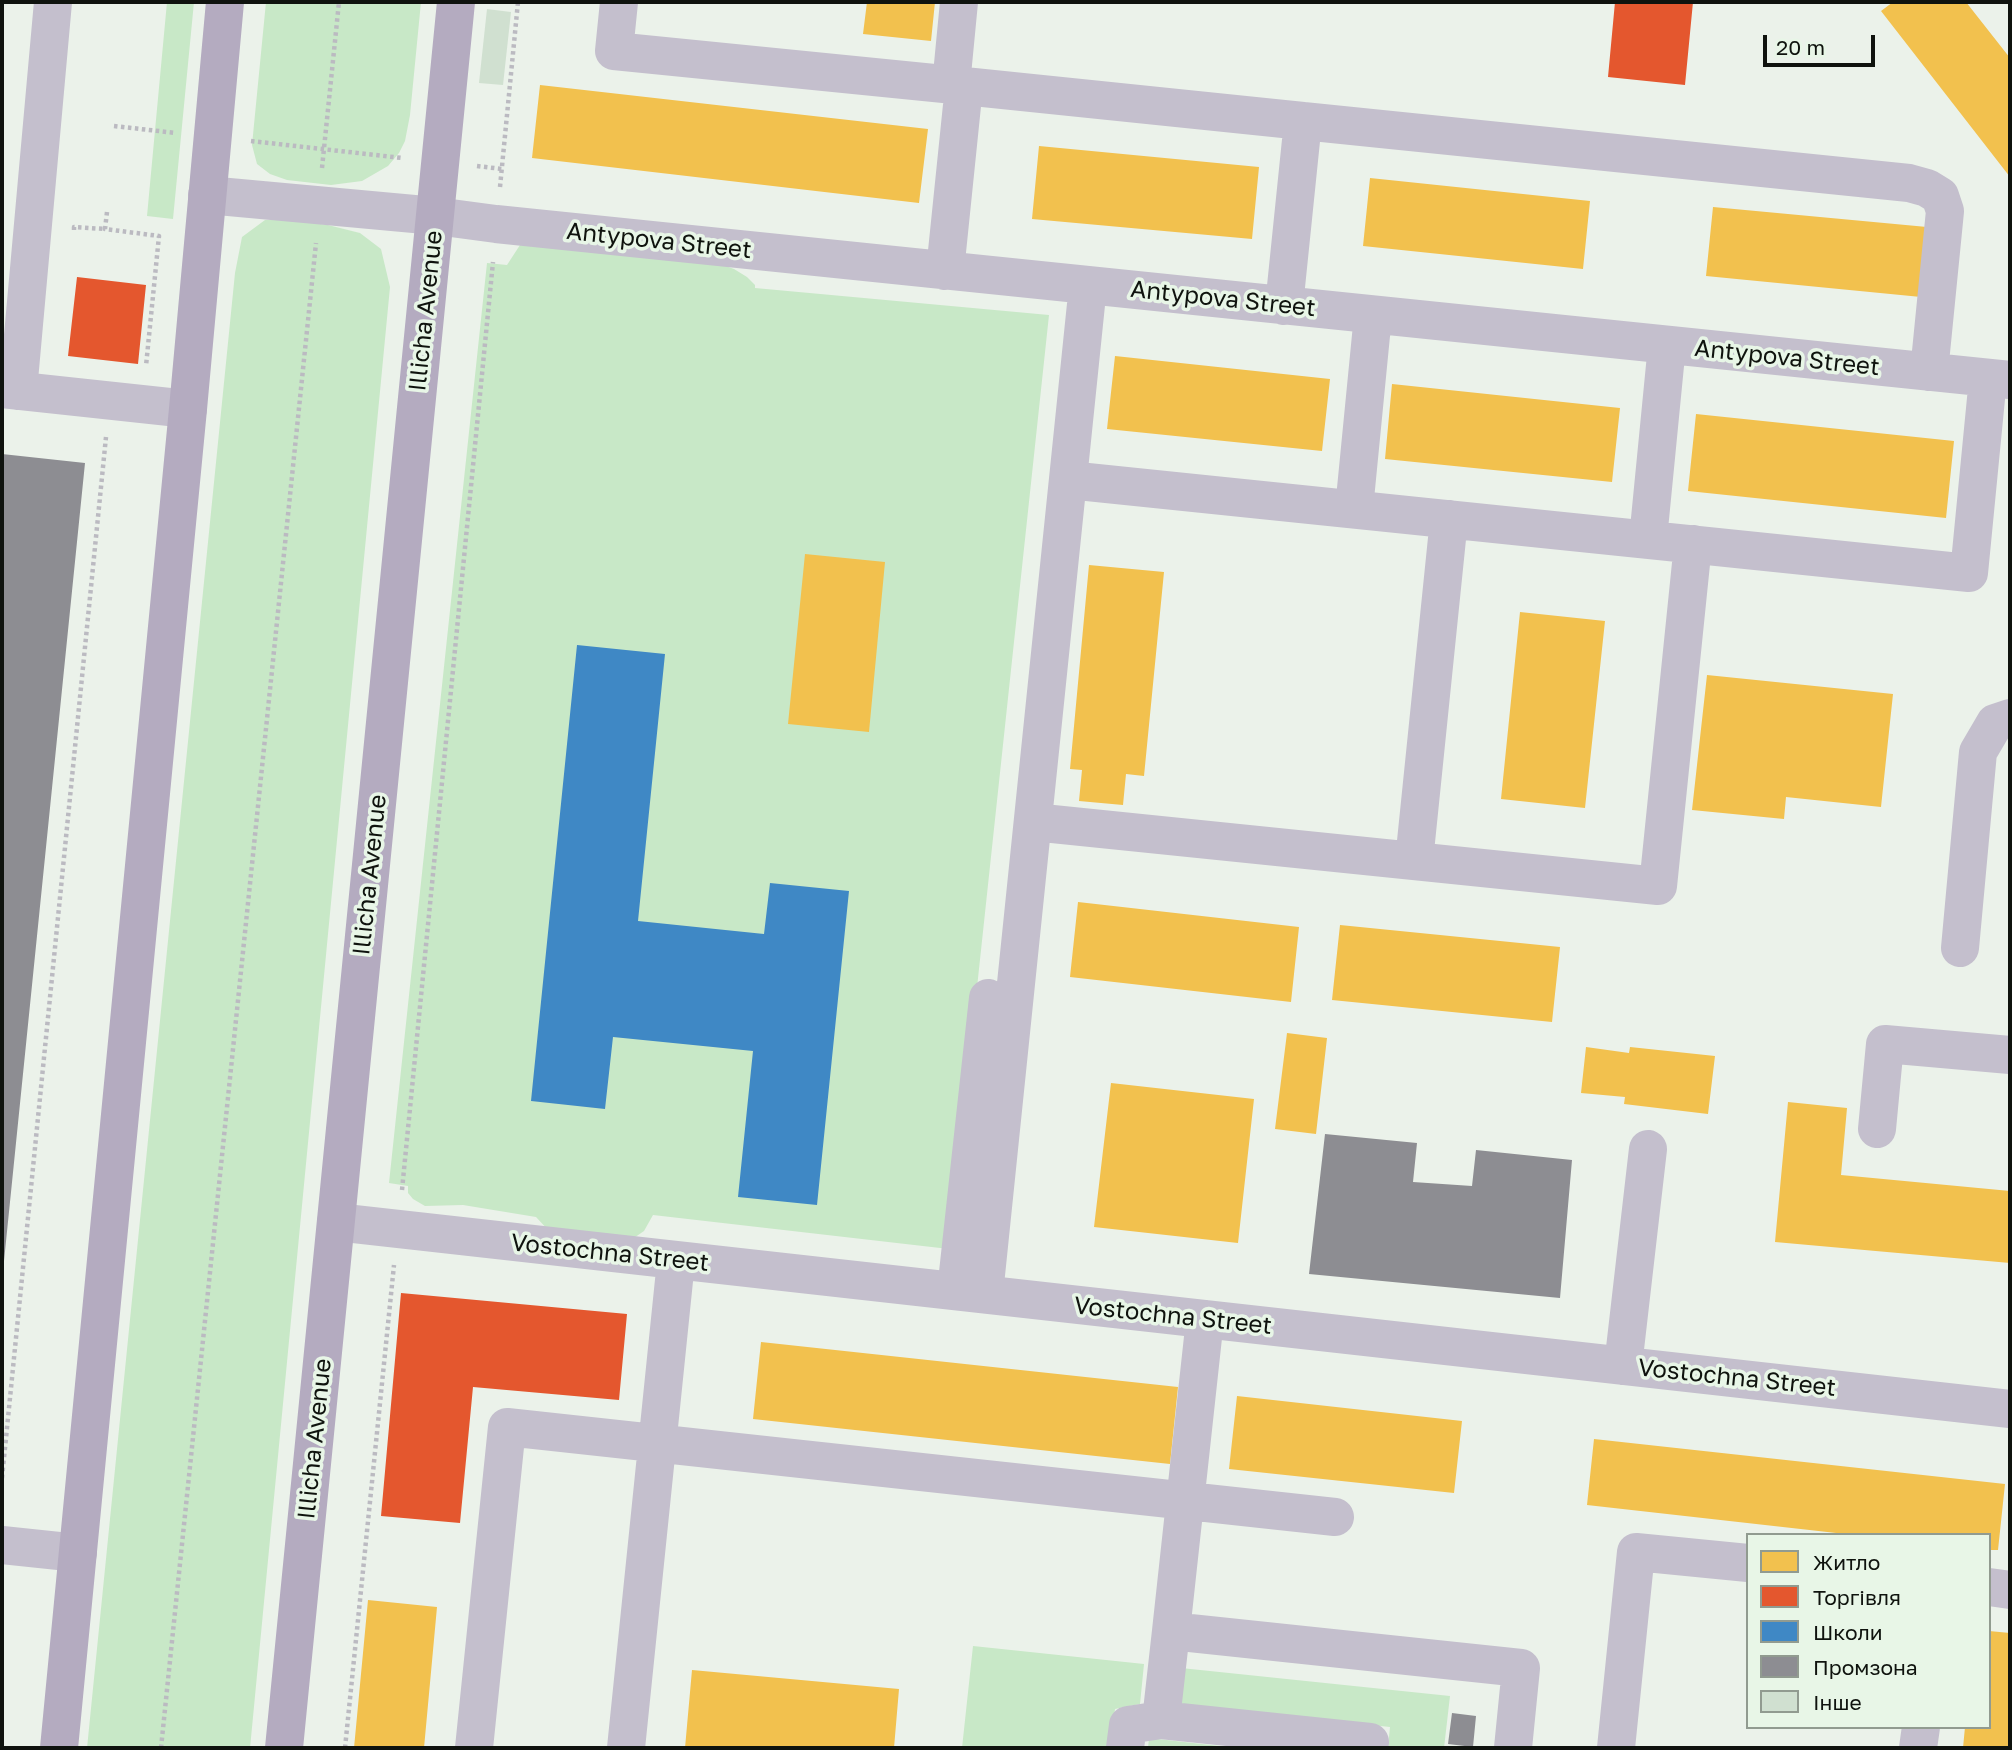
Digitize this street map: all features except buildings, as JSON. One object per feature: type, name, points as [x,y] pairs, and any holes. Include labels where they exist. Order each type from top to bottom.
[{"type":"main road","points":[[59,1748],[225,2]]},
{"type":"main road","name":"Illicha Avenue","points":[[284,1748],[456,2]]},
{"type":"street","points":[[53,2],[17,234],[10,390],[188,408]]},
{"type":"street","points":[[619,2],[614,51],[1909,183],[1927,188],[1940,195],[1945,211],[1929,372]]},
{"type":"street","points":[[945,271],[957,85],[959,2]]},
{"type":"street","points":[[1284,306],[1303,121]]},
{"type":"street","name":"Antypova Street","points":[[207,195],[436,216],[1999,379]]},
{"type":"street","points":[[970,1293],[1033,822],[1068,480],[1077,284]]},
{"type":"street","points":[[970,1293],[1077,284]]},
{"type":"street","points":[[1353,509],[1373,315]]},
{"type":"street","points":[[1647,539],[1667,345]]},
{"type":"street","points":[[1068,480],[1969,573],[1999,379]]},
{"type":"street","points":[[1414,861],[1449,519]]},
{"type":"street","points":[[1033,822],[1658,886],[1693,544]]},
{"type":"street","points":[[1960,948],[1978,752],[1994,723],[2010,718]]},
{"type":"street","points":[[1877,1129],[1885,1044],[2010,1055]]},
{"type":"street","points":[[1623,1366],[1648,1149]]},
{"type":"street","name":"Vostochna Street","points":[[336,1222],[2010,1409]]},
{"type":"street","points":[[626,1748],[676,1261]]},
{"type":"street","points":[[1161,1720],[1205,1319]]},
{"type":"street","points":[[474,1748],[507,1427],[1335,1517]]},
{"type":"street","points":[[2,1545],[78,1553]]},
{"type":"street","points":[[1616,1748],[1636,1552],[1746,1563]]},
{"type":"street","points":[[1991,1587],[2010,1590]]},
{"type":"street","points":[[1171,1631],[1521,1668],[1513,1748]]},
{"type":"street","points":[[1125,1748],[1128,1724],[1161,1720],[1370,1742],[1369,1748]]},
{"type":"street","points":[[1918,1748],[1920,1729]]},
{"type":"path","points":[[161,1748],[339,2]]},
{"type":"path","points":[[345,1748],[519,2]]},
{"type":"path","points":[[114,126],[502,169]]},
{"type":"path","points":[[105,229],[107,212]]},
{"type":"path","points":[[73,241],[74,227],[159,236],[145,375]]},
{"type":"path","points":[[2,1478],[110,400]]},
{"type":"green space","points":[[167,2],[194,2],[173,219],[147,216]]},
{"type":"green space","points":[[266,2],[421,2],[405,141],[388,166],[362,181],[331,185],[287,180],[270,174],[257,164],[252,145]]},
{"type":"green space","points":[[265,220],[292,220],[360,233],[381,249],[390,287],[250,1748],[87,1748],[235,273],[242,237]]},
{"type":"green space","points":[[520,245],[720,264],[747,277],[755,288],[1049,315],[949,1249],[653,1215],[644,1231],[628,1242],[550,1232],[536,1217],[463,1205],[425,1206],[413,1199],[408,1193],[408,1186],[389,1183],[487,263],[507,265]]},
{"type":"green space","points":[[973,1646],[1144,1664],[1140,1704],[1115,1709],[1110,1748],[962,1748]]},
{"type":"green space","points":[[1181,1668],[1450,1696],[1444,1748],[1388,1748],[1390,1727],[1177,1704]]},
{"type":"green space","points":[[1149,1738],[1228,1747],[1228,1748],[1148,1748]]}]
